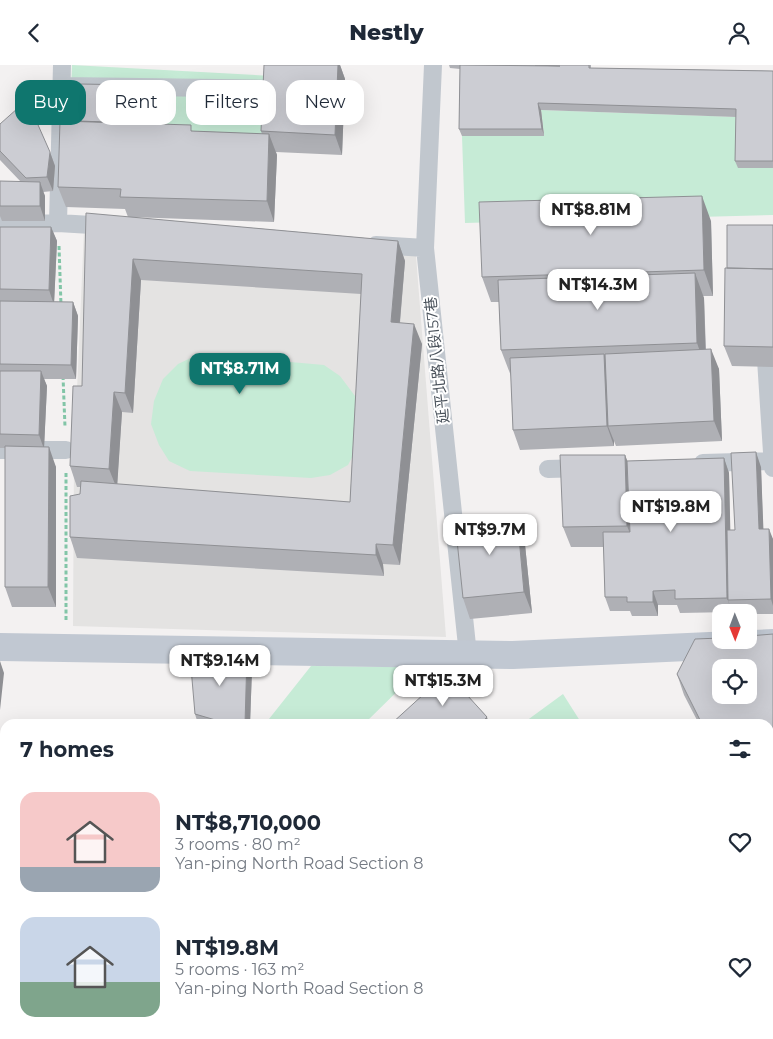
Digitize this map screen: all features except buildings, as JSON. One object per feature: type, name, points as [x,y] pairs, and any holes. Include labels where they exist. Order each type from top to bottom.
[{"type":"street","points":[[0,647],[513,655],[773,643]]},
{"type":"lane","points":[[62,65],[63,80]]},
{"type":"lane","name":"延平北路八段157巷","points":[[433,65],[425,248],[468,655]]},
{"type":"lane","points":[[86,86],[286,89]]},
{"type":"lane","points":[[58,223],[62,125]]},
{"type":"lane","points":[[0,225],[58,223],[127,227]]},
{"type":"lane","points":[[356,243],[425,248]]},
{"type":"lane","points":[[684,464],[773,465],[764,323]]},
{"type":"lane","points":[[0,450],[66,451]]},
{"type":"lane","points":[[548,469],[597,467]]},
{"type":"shaded area","points":[[84,230],[416,256],[446,637],[73,626],[74,459]]},
{"type":"green space","points":[[72,65],[272,76],[272,80],[186,80],[186,125],[270,125],[269,152],[140,143],[140,125],[176,125],[176,80],[96,80],[96,97],[86,97],[86,80],[72,80]]},
{"type":"green space","points":[[541,110],[739,117],[738,168],[773,168],[773,215],[465,223],[462,136],[544,136]]},
{"type":"green space","points":[[212,355],[324,365],[340,376],[355,396],[359,418],[358,446],[348,465],[330,475],[311,478],[190,471],[169,461],[159,445],[151,424],[154,401],[163,379],[178,364],[195,356]]},
{"type":"green space","points":[[311,666],[422,667],[369,719],[269,719]]},
{"type":"green space","points":[[563,694],[579,719],[529,719]]}]
